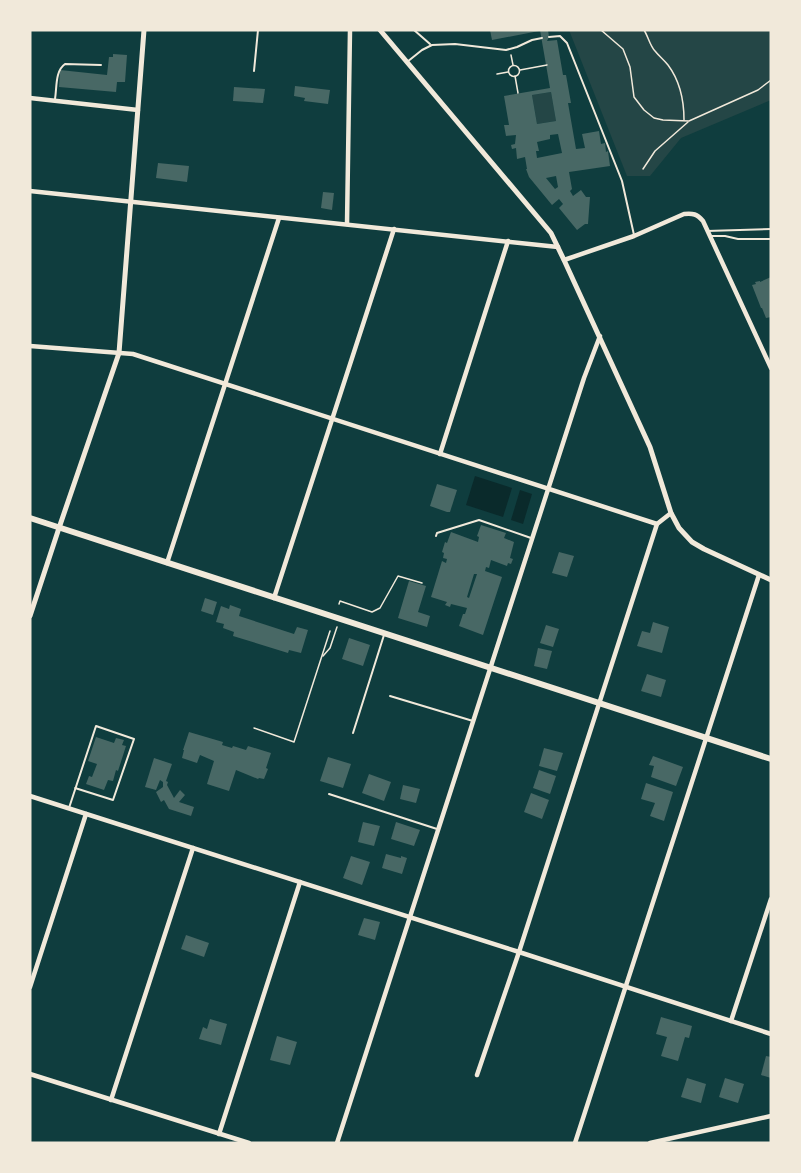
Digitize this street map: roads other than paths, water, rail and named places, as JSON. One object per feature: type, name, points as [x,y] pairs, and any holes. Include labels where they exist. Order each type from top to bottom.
[{"type":"main road","points":[[30,518],[771,759]]},
{"type":"street","points":[[30,616],[119,353],[144,30]]},
{"type":"street","points":[[347,224],[350,30]]},
{"type":"street","points":[[380,30],[551,233],[650,447],[671,513],[679,528],[692,542],[771,580]]},
{"type":"street","points":[[30,98],[138,110]]},
{"type":"street","points":[[30,191],[558,247]]},
{"type":"street","points":[[564,260],[634,236],[684,214],[691,213],[699,217],[771,368]]},
{"type":"street","points":[[167,563],[279,218]]},
{"type":"street","points":[[274,597],[394,229]]},
{"type":"street","points":[[440,454],[508,241]]},
{"type":"street","points":[[337,1143],[548,488],[600,336]]},
{"type":"street","points":[[30,346],[133,354],[657,524]]},
{"type":"street","points":[[477,1075],[657,524],[671,513]]},
{"type":"street","points":[[575,1143],[759,575]]},
{"type":"street","points":[[30,796],[771,1034]]},
{"type":"street","points":[[30,987],[86,814]]},
{"type":"street","points":[[111,1100],[193,848]]},
{"type":"street","points":[[219,1134],[300,882]]},
{"type":"street","points":[[731,1021],[771,899]]},
{"type":"street","points":[[30,1074],[249,1143]]},
{"type":"street","points":[[650,1143],[771,1116]]},
{"type":"lane","points":[[254,71],[258,30]]},
{"type":"lane","points":[[414,30],[432,45]]},
{"type":"lane","points":[[549,37],[560,36],[567,43],[621,177],[634,236]]},
{"type":"lane","points":[[407,62],[432,45],[455,44],[510,50],[542,38]]},
{"type":"lane","points":[[55,101],[58,72],[62,65],[65,63],[101,65]]},
{"type":"lane","points":[[708,233],[771,229]]},
{"type":"lane","points":[[708,233],[738,239],[771,239]]},
{"type":"lane","points":[[436,536],[437,533],[479,520],[532,538]]},
{"type":"lane","points":[[353,733],[384,633]]},
{"type":"lane","points":[[390,696],[473,721]]},
{"type":"lane","points":[[69,808],[75,788],[96,726],[134,738],[114,800],[75,788]]},
{"type":"lane","points":[[328,794],[438,829]]}]
